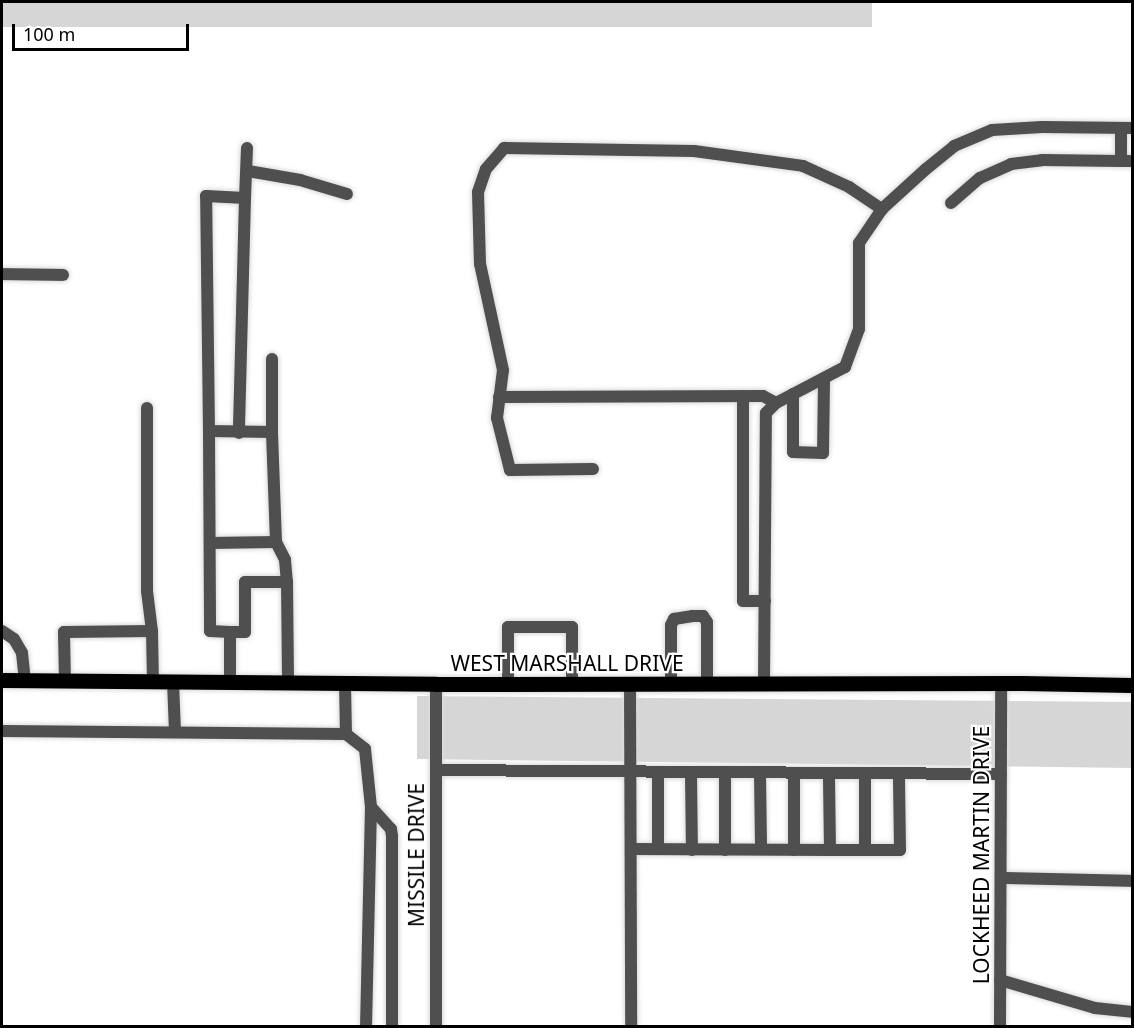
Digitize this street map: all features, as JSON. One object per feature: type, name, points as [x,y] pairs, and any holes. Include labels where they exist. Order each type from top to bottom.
[{"type":"main road","name":"WEST MARSHALL DRIVE","points":[[2,680],[436,684],[1001,683],[1132,685]]},
{"type":"lane","points":[[764,684],[766,413],[776,403],[845,367],[860,329],[859,243],[882,209],[954,146],[992,130],[1041,127],[1127,128],[1127,161],[1042,160],[1011,164],[981,178],[951,203]]},
{"type":"lane","points":[[240,433],[247,148]]},
{"type":"lane","points":[[594,470],[510,470],[497,418],[503,370],[480,264],[478,192],[486,169],[504,148],[694,151],[803,166],[849,187],[882,209]]},
{"type":"lane","points":[[248,171],[300,180],[347,194]]},
{"type":"lane","points":[[245,198],[206,196],[210,631],[245,632],[245,582],[286,582]]},
{"type":"lane","points":[[2,274],[63,275]]},
{"type":"lane","points":[[272,359],[276,542],[285,560],[288,683]]},
{"type":"lane","points":[[794,394],[793,452],[823,453],[824,378]]},
{"type":"lane","points":[[743,396],[743,601],[765,601]]},
{"type":"lane","points":[[499,397],[763,396],[776,403]]},
{"type":"lane","points":[[147,408],[147,591],[152,631],[153,681]]},
{"type":"lane","points":[[209,431],[272,432]]},
{"type":"lane","points":[[210,543],[276,542]]},
{"type":"lane","points":[[671,684],[671,625],[674,619],[703,616],[707,622],[707,684]]},
{"type":"lane","points":[[508,683],[508,627],[572,627],[572,684]]},
{"type":"lane","points":[[2,631],[14,639],[22,653],[26,680]]},
{"type":"lane","points":[[64,681],[64,632],[152,631]]},
{"type":"lane","points":[[230,632],[230,682]]},
{"type":"lane","points":[[173,681],[175,730]]},
{"type":"lane","points":[[345,683],[346,734]]},
{"type":"lane","name":"LOCKHEED MARTIN DRIVE","points":[[1000,1026],[1001,683]]},
{"type":"lane","name":"MISSILE DRIVE","points":[[436,684],[436,1026]]},
{"type":"lane","points":[[630,684],[631,1026]]},
{"type":"lane","points":[[2,731],[175,730],[346,734],[366,749],[371,807],[366,1026]]},
{"type":"lane","points":[[436,770],[725,774],[1001,774]]},
{"type":"lane","points":[[658,773],[658,849]]},
{"type":"lane","points":[[691,773],[692,850]]},
{"type":"lane","points":[[725,774],[725,850]]},
{"type":"lane","points":[[760,774],[761,849]]},
{"type":"lane","points":[[794,774],[794,850]]},
{"type":"lane","points":[[830,774],[830,850]]},
{"type":"lane","points":[[865,774],[865,850]]},
{"type":"lane","points":[[631,849],[900,850],[899,774]]},
{"type":"lane","points":[[371,807],[391,829],[392,836],[392,1026]]},
{"type":"lane","points":[[1001,878],[1132,881]]},
{"type":"lane","points":[[1000,980],[1095,1008],[1132,1012]]},
{"type":"shaded area","points":[[2,2],[872,2],[872,27],[2,27]]},
{"type":"shaded area","points":[[417,696],[1132,702],[1132,768],[417,759]]}]
